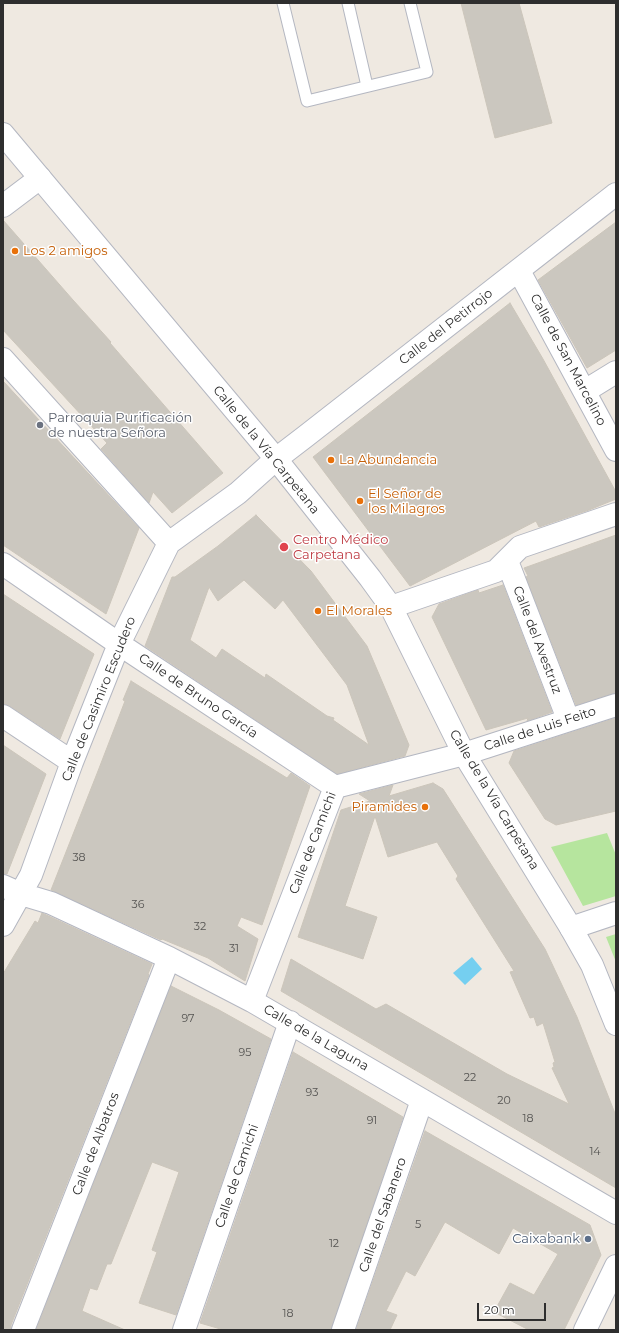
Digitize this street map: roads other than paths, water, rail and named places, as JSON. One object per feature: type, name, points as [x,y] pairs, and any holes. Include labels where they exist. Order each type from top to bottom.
[{"type":"street","name":"Calle de la Vía Carpetana","points":[[3,134],[276,459],[370,578],[391,608],[464,754],[571,928],[592,965],[616,1024]]},
{"type":"street","points":[[3,206],[40,178]]},
{"type":"street","name":"Calle del Petirrojo","points":[[276,459],[616,194]]},
{"type":"street","name":"Calle de San Marcelino","points":[[519,271],[616,450]]},
{"type":"street","points":[[3,359],[169,543]]},
{"type":"street","points":[[585,391],[616,372]]},
{"type":"street","name":"Calle de Casimiro Escudero","points":[[3,925],[12,890],[31,875],[72,762],[119,644],[169,543],[238,493],[276,459]]},
{"type":"street","points":[[391,608],[496,571],[520,547],[616,514]]},
{"type":"street","name":"Calle del Avestruz","points":[[507,561],[568,719]]},
{"type":"street","name":"Calle de Bruno García","points":[[3,564],[119,644],[335,787]]},
{"type":"street","name":"Calle de Luis Feito","points":[[464,754],[568,719],[616,705]]},
{"type":"street","points":[[3,716],[72,762]]},
{"type":"street","name":"Calle de Camichi","points":[[252,1001],[335,787],[464,754]]},
{"type":"street","name":"Calle de la Laguna","points":[[12,890],[51,903],[169,958],[252,1001],[616,1213]]},
{"type":"street","points":[[571,928],[616,913]]},
{"type":"street","name":"Calle de Albatros","points":[[24,1330],[169,958]]},
{"type":"street","name":"Calle de Camichi","points":[[184,1330],[290,1022]]},
{"type":"street","name":"Calle del Sabanero","points":[[343,1330],[422,1100]]},
{"type":"street","points":[[585,1330],[616,1266]]},
{"type":"lane","points":[[283,3],[307,101],[427,72],[410,3]]},
{"type":"lane","points":[[348,3],[367,86]]},
{"type":"water","points":[[472,957],[482,969],[465,985],[453,973]]},
{"type":"place","name":"Los 2 amigos","points":[[15,251]]},
{"type":"place","name":"Parroquia Purificación de nuestra Señora","points":[[40,425]]},
{"type":"place","name":"La Abundancia","points":[[331,460]]},
{"type":"place","name":"El Señor de los Milagros","points":[[360,501]]},
{"type":"place","name":"Centro Médico Carpetana","points":[[284,547]]},
{"type":"place","name":"El Morales","points":[[318,611]]},
{"type":"place","name":"Piramides","points":[[425,807]]},
{"type":"place","name":"Caixabank","points":[[588,1239]]}]
